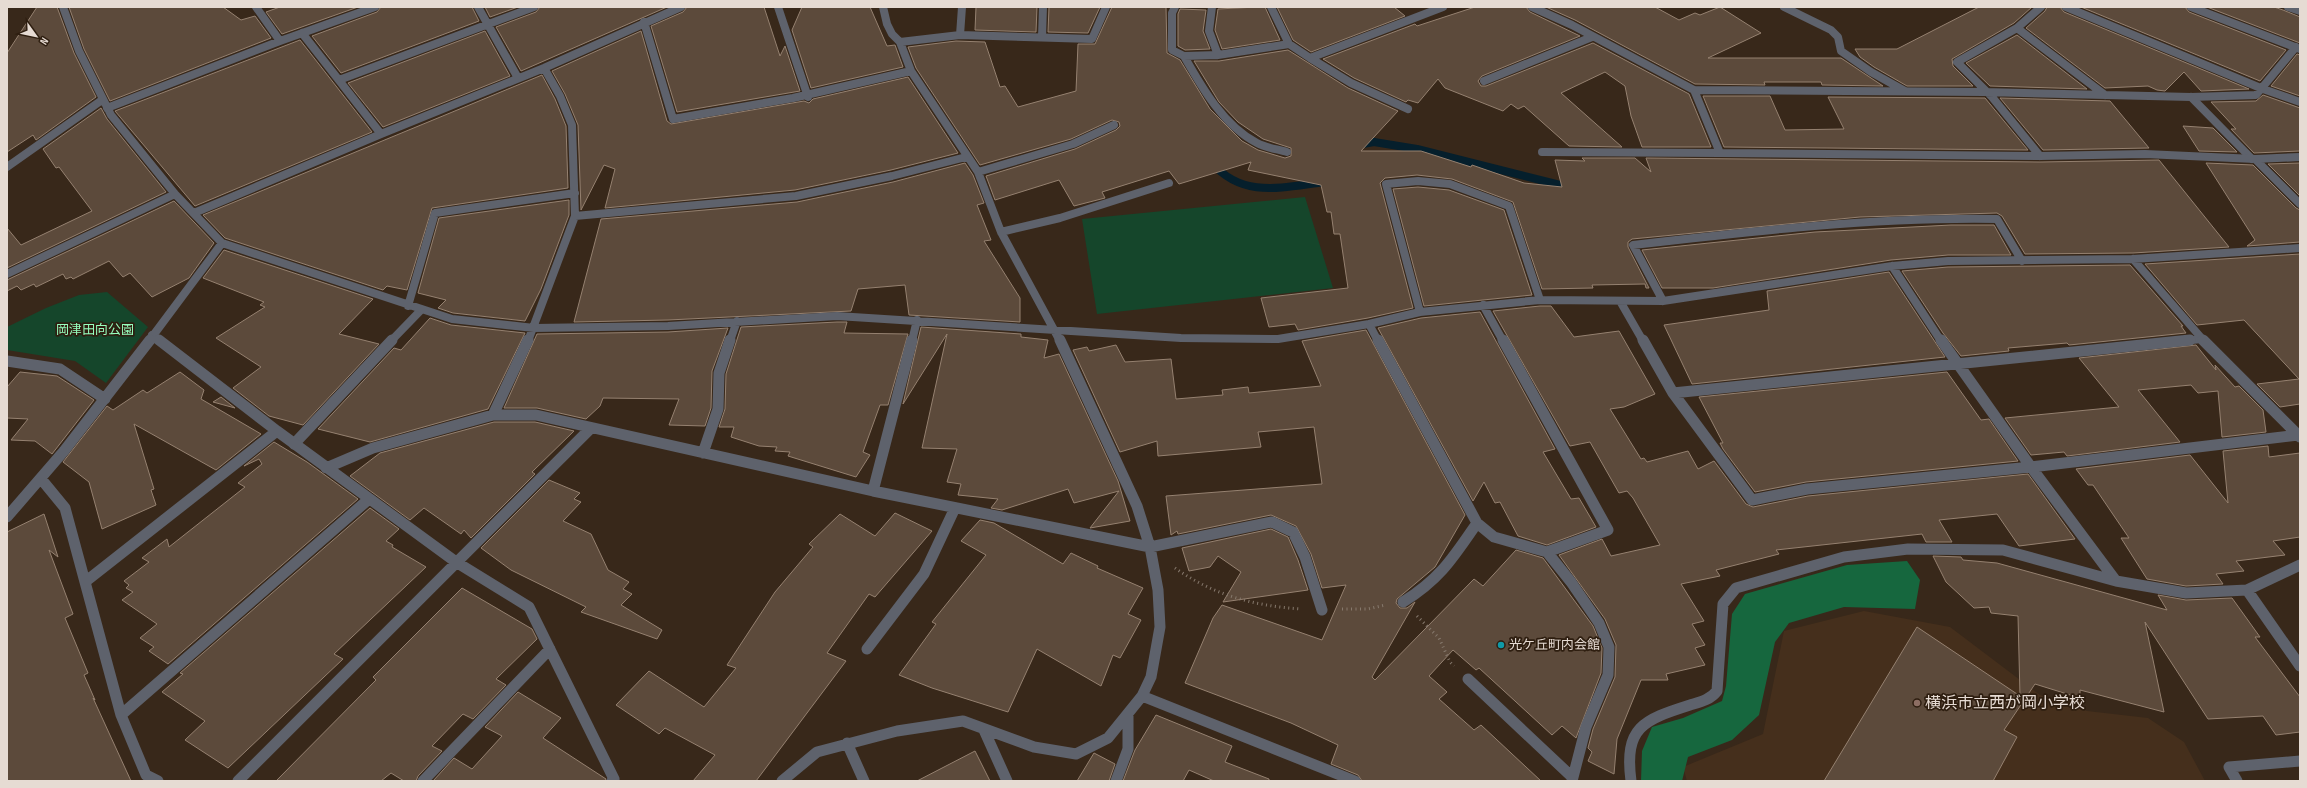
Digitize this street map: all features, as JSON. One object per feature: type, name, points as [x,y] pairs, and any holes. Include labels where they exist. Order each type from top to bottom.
[{"type":"street","points":[[64,7],[79,51],[107,108],[175,194],[222,243],[408,306],[452,319],[534,328],[668,326],[837,316],[1181,338],[1278,339],[1369,324],[1420,312],[1540,300],[1663,301],[1776,285],[1892,266],[1948,261],[2133,259],[2300,248]]},
{"type":"street","points":[[256,7],[280,41]]},
{"type":"street","points":[[107,108],[280,41],[375,7]]},
{"type":"street","points":[[478,7],[518,78]]},
{"type":"street","points":[[339,80],[534,7]]},
{"type":"street","points":[[194,213],[544,68],[644,22],[681,7]]},
{"type":"street","points":[[778,7],[808,97]]},
{"type":"street","points":[[782,781],[817,752],[896,731],[963,721],[984,730],[1034,746],[1076,754],[1108,738],[1142,696],[1151,677],[1160,627],[1158,590],[1150,547],[1137,506],[1055,330],[1001,232],[978,172],[966,157],[911,71],[900,42],[892,34],[883,7]]},
{"type":"street","points":[[960,35],[962,7]]},
{"type":"street","points":[[1042,37],[1043,7]]},
{"type":"street","points":[[900,42],[960,35],[1092,40],[1106,7]]},
{"type":"street","points":[[1175,7],[1172,13],[1172,50],[1184,56],[1218,55],[1290,44]]},
{"type":"street","points":[[1212,7],[1209,31],[1218,55]]},
{"type":"street","points":[[1271,7],[1290,44],[1351,83],[1408,109]]},
{"type":"street","points":[[1310,58],[1443,7]]},
{"type":"street","points":[[1532,7],[1572,25],[1694,90],[1984,92],[2191,97],[2256,95],[2263,89],[2298,48],[2191,7]]},
{"type":"street","points":[[1784,7],[1831,30],[1838,38],[1841,51],[1871,72],[1907,92]]},
{"type":"street","points":[[2040,156],[1992,97],[1984,92],[1957,62],[2017,28],[2041,7]]},
{"type":"street","points":[[2066,7],[2263,89],[2300,102]]},
{"type":"street","points":[[2288,7],[2300,11]]},
{"type":"street","points":[[644,22],[673,119],[738,110],[808,97],[911,71]]},
{"type":"street","points":[[2017,28],[2105,95]]},
{"type":"street","points":[[302,33],[382,134]]},
{"type":"street","points":[[1484,81],[1592,37]]},
{"type":"street","points":[[1184,56],[1196,78],[1230,122],[1258,144],[1288,152]]},
{"type":"street","points":[[493,415],[534,328],[575,216],[572,126],[560,96],[544,68]]},
{"type":"street","points":[[1694,90],[1720,153]]},
{"type":"street","points":[[2191,97],[2300,204]]},
{"type":"street","points":[[7,167],[102,100]]},
{"type":"street","points":[[978,172],[1073,144],[1114,125]]},
{"type":"street","points":[[1542,152],[2040,156],[2145,154],[2254,159],[2300,157]]},
{"type":"street","points":[[575,216],[796,196],[892,176],[966,157]]},
{"type":"street","points":[[1420,312],[1386,184],[1418,181],[1450,184],[1509,206],[1540,300]]},
{"type":"street","points":[[1001,232],[1060,218],[1169,183]]},
{"type":"street","points":[[408,306],[435,213],[575,193]]},
{"type":"street","points":[[7,274],[175,194]]},
{"type":"street","points":[[1663,301],[1633,245],[1809,225],[1941,218],[1997,218],[2022,261]]},
{"type":"street","points":[[7,517],[42,480],[222,243]]},
{"type":"street","points":[[2133,259],[2202,339],[2299,436]]},
{"type":"street","points":[[1892,266],[1957,365],[2116,581]]},
{"type":"street","points":[[1620,301],[1673,393],[1752,500],[1807,489],[1899,478],[2031,467],[2299,436]]},
{"type":"street","points":[[1483,305],[1608,530],[1547,552]]},
{"type":"street","points":[[294,444],[421,310]]},
{"type":"street","points":[[873,491],[917,320]]},
{"type":"street","points":[[703,453],[718,409],[719,373],[737,321]]},
{"type":"street","points":[[1369,324],[1477,524],[1494,536],[1547,552],[1571,582],[1599,624],[1609,647],[1608,675],[1586,727],[1571,779],[1468,679]]},
{"type":"street","points":[[152,335],[326,468],[456,562],[529,607],[614,779],[612,781]]},
{"type":"street","points":[[1673,393],[2202,339]]},
{"type":"street","points":[[7,361],[60,369],[105,399]]},
{"type":"street","points":[[326,468],[373,448],[493,415],[536,414],[591,428],[873,491],[1150,547],[1272,522],[1293,532],[1305,557],[1322,610]]},
{"type":"street","points":[[238,781],[591,428]]},
{"type":"street","points":[[85,582],[277,431]]},
{"type":"street","points":[[42,480],[65,508],[121,715],[144,778],[158,781]]},
{"type":"street","points":[[121,715],[369,499]]},
{"type":"street","points":[[867,649],[924,574],[955,508]]},
{"type":"street","points":[[1403,602],[1419,592],[1446,568],[1477,524]]},
{"type":"street","points":[[1631,781],[1629,753],[1632,740],[1639,729],[1649,720],[1709,699],[1716,691],[1723,604],[1736,588],[1844,556],[1908,549],[2003,550],[2116,581],[2186,593],[2247,590],[2300,565]]},
{"type":"street","points":[[2247,590],[2300,666]]},
{"type":"street","points":[[423,781],[550,648]]},
{"type":"street","points":[[1142,696],[1355,781]]},
{"type":"street","points":[[1116,781],[1128,749],[1128,714]]},
{"type":"street","points":[[984,730],[1007,781]]},
{"type":"street","points":[[847,743],[864,781]]},
{"type":"street","points":[[2237,781],[2229,766],[2300,761]]},
{"type":"path","points":[[1150,547],[1180,572],[1210,589],[1265,607],[1322,610],[1368,609],[1403,602],[1439,638],[1450,662],[1468,679]]},
{"type":"shaded area","name":"横浜市立西が岡小学校","points":[[1864,611],[1950,627],[2040,695],[2087,711],[2148,718],[2184,742],[2205,781],[1687,781],[1683,767],[1763,734],[1784,631]]},
{"type":"green space","points":[[1305,197],[1333,288],[1097,314],[1082,219]]},
{"type":"green space","name":"岡津田向公園","points":[[107,292],[148,327],[106,383],[75,361],[7,350],[7,327],[46,308],[79,295]]},
{"type":"green space","points":[[1907,561],[1920,580],[1915,609],[1844,607],[1789,623],[1775,642],[1759,715],[1732,740],[1688,757],[1682,781],[1641,781],[1642,751],[1652,727],[1683,718],[1722,701],[1726,686],[1732,614],[1745,594],[1847,565]]},
{"type":"building","points":[[37,7],[57,7],[74,53],[96,97],[36,140],[33,135],[7,152],[7,53]]},
{"type":"building","points":[[69,7],[223,7],[241,20],[255,16],[271,38],[110,101],[84,49]]},
{"type":"building","points":[[280,7],[358,7],[282,34],[266,12]]},
{"type":"building","points":[[381,7],[472,7],[479,21],[341,73],[312,36],[377,12]]},
{"type":"building","points":[[485,7],[518,7],[490,17]]},
{"type":"building","points":[[540,7],[667,7],[521,71],[496,27],[536,12]]},
{"type":"building","points":[[687,7],[764,7],[780,56],[785,46],[800,91],[677,112],[651,26],[683,12]]},
{"type":"building","points":[[802,7],[870,7],[887,46],[895,45],[903,67],[811,88],[792,30]]},
{"type":"building","points":[[976,7],[1037,7],[1036,32],[975,30]]},
{"type":"building","points":[[1049,7],[1100,7],[1088,33],[1048,32]]},
{"type":"building","points":[[1112,7],[1166,7],[1167,53],[1180,60],[1210,109],[1242,141],[1258,150],[1285,158],[1291,156],[1291,148],[1263,139],[1238,122],[1219,102],[1194,61],[1219,61],[1288,50],[1348,88],[1398,111],[1361,151],[1421,151],[1471,167],[1472,165],[1524,183],[1562,187],[1555,160],[1585,161],[1582,158],[1635,158],[1651,172],[1646,158],[2040,162],[2159,160],[2229,247],[2133,253],[2025,254],[2002,216],[1997,213],[1860,217],[1632,239],[1628,242],[1628,247],[1649,288],[1646,288],[1645,284],[1592,285],[1593,288],[1542,289],[1513,202],[1452,179],[1417,175],[1385,178],[1380,183],[1413,308],[1368,318],[1298,330],[1295,324],[1269,327],[1261,298],[1348,288],[1340,234],[1334,234],[1331,212],[1327,212],[1321,185],[1248,170],[1251,162],[1179,184],[1169,171],[1102,192],[1105,198],[1074,206],[1059,180],[995,200],[986,176],[1075,149],[1116,130],[1120,126],[1119,122],[1112,120],[1071,139],[980,165],[916,68],[908,47],[956,41],[985,42],[1000,87],[1005,86],[1018,107],[1076,91],[1078,44],[1095,44]]},
{"type":"building","points":[[1265,7],[1280,40],[1222,49],[1215,30],[1218,9]]},
{"type":"building","points":[[1277,7],[1394,7],[1405,16],[1311,52],[1293,40]]},
{"type":"building","points":[[1475,7],[1526,7],[1530,12],[1580,36],[1482,76],[1478,81],[1481,86],[1486,86],[1593,43],[1689,94],[1711,147],[1642,147],[1631,116],[1625,86],[1605,72],[1561,93],[1622,147],[1569,146],[1524,106],[1518,109],[1511,104],[1503,111],[1445,88],[1438,79],[1418,103],[1408,100],[1406,102],[1354,78],[1323,59],[1415,24],[1417,26]]},
{"type":"building","points":[[1546,7],[1655,7],[1679,20],[1695,13],[1700,15],[1720,7],[1761,33],[1708,58],[1841,58],[1883,86],[1822,85],[1821,82],[1764,82],[1765,85],[1695,84],[1575,20]]},
{"type":"building","points":[[1979,7],[2032,7],[2014,23],[1952,59],[1953,66],[1973,86],[1907,86],[1874,67],[1860,57],[1855,49],[1897,49]]},
{"type":"building","points":[[2047,7],[2060,7],[2064,12],[2249,89],[2201,91],[2184,72],[2165,91],[2157,90],[2148,86],[2105,88],[2026,28],[2045,11]]},
{"type":"building","points":[[2081,7],[2185,7],[2189,12],[2286,50],[2260,81]]},
{"type":"building","points":[[2207,7],[2274,7],[2283,10],[2300,17],[2300,43]]},
{"type":"building","points":[[1180,9],[1206,10],[1203,31],[1210,49],[1185,50],[1178,46],[1178,14]]},
{"type":"building","points":[[485,31],[510,76],[383,127],[348,83]]},
{"type":"building","points":[[641,31],[667,121],[671,124],[804,101],[809,103],[813,99],[908,77],[958,153],[891,170],[795,190],[605,208],[615,169],[604,165],[581,210],[578,125],[565,94],[552,71]]},
{"type":"building","points":[[2017,35],[2087,89],[1990,86],[1966,63]]},
{"type":"building","points":[[300,40],[372,132],[195,206],[115,111]]},
{"type":"building","points":[[2297,54],[2300,55],[2300,96],[2271,86]]},
{"type":"building","points":[[542,75],[555,99],[566,126],[568,188],[432,208],[407,290],[387,286],[383,290],[225,238],[203,215]]},
{"type":"building","points":[[2263,95],[2300,108],[2300,151],[2254,153],[2231,129],[2236,129],[2211,102],[2256,101]]},
{"type":"building","points":[[1703,96],[1770,96],[1785,130],[1844,129],[1828,97],[1985,98],[2028,150],[1724,147]]},
{"type":"building","points":[[2000,98],[2110,101],[2149,148],[2043,150]]},
{"type":"building","points":[[101,108],[107,119],[166,192],[7,268],[7,228],[21,245],[92,211],[59,167],[56,168],[43,149]]},
{"type":"building","points":[[2183,126],[2213,128],[2237,152],[2199,151]]},
{"type":"building","points":[[965,163],[973,175],[984,203],[977,205],[991,240],[984,241],[1020,298],[1020,322],[909,315],[905,285],[858,289],[851,311],[668,320],[574,322],[601,219],[797,202],[893,182]]},
{"type":"building","points":[[2206,163],[2253,165],[2296,208],[2300,210],[2300,242],[2247,246],[2255,240]]},
{"type":"building","points":[[2300,163],[2300,196],[2268,164]]},
{"type":"building","points":[[1418,187],[1449,190],[1504,210],[1532,295],[1424,306],[1393,189]]},
{"type":"building","points":[[569,200],[569,215],[541,289],[525,321],[453,313],[438,308],[446,300],[418,293],[439,218]]},
{"type":"building","points":[[174,201],[214,243],[189,278],[152,297],[130,273],[123,277],[109,261],[73,279],[71,277],[66,279],[63,274],[36,287],[34,284],[21,290],[17,286],[7,291],[7,280]]},
{"type":"building","points":[[1951,225],[1994,225],[2011,255],[1948,255],[1891,260],[1713,288],[1662,288],[1642,250],[1815,232]]},
{"type":"building","points":[[224,250],[373,299],[339,334],[379,344],[303,425],[269,416],[233,388],[261,367],[216,338],[265,307],[260,305],[264,302],[203,278]]},
{"type":"building","points":[[2300,254],[2300,404],[2280,407],[2257,384],[2299,379],[2244,320],[2197,325],[2145,264]]},
{"type":"building","points":[[2130,265],[2183,326],[2181,326],[2186,333],[2069,345],[2067,343],[2008,348],[2009,351],[1961,356],[1943,333],[1902,271],[1948,267]]},
{"type":"building","points":[[1889,272],[1945,357],[1692,384],[1664,325],[1769,310],[1767,291]]},
{"type":"building","points":[[1551,306],[1574,337],[1619,331],[1655,394],[1624,407],[1610,409],[1641,459],[1644,458],[1647,462],[1688,451],[1698,469],[1714,461],[1746,504],[1753,507],[1808,496],[2028,474],[2075,539],[2019,546],[1997,514],[1939,520],[1952,542],[1926,542],[1922,534],[1776,550],[1779,554],[1716,570],[1720,576],[1681,584],[1704,621],[1692,624],[1705,645],[1695,648],[1705,665],[1666,674],[1668,680],[1641,680],[1617,739],[1614,774],[1588,761],[1592,752],[1588,748],[1593,729],[1615,677],[1616,645],[1605,619],[1559,555],[1602,539],[1611,556],[1660,545],[1633,498],[1627,491],[1619,493],[1590,442],[1570,446],[1493,311]]},
{"type":"building","points":[[1480,312],[1555,449],[1543,452],[1571,499],[1579,498],[1596,527],[1547,545],[1518,536],[1500,502],[1495,503],[1484,482],[1473,501],[1378,328],[1421,318]]},
{"type":"building","points":[[430,318],[451,325],[525,333],[488,409],[370,442],[318,429],[394,348],[401,350]]},
{"type":"building","points":[[847,322],[844,333],[908,334],[888,405],[880,405],[863,452],[870,455],[856,477],[788,456],[790,452],[775,451],[777,447],[759,446],[731,437],[734,427],[719,427],[725,409],[726,374],[741,327]]},
{"type":"building","points":[[921,327],[1021,334],[1021,337],[1048,340],[1044,358],[1059,354],[1118,481],[1130,521],[1090,528],[1119,491],[1074,503],[1068,489],[1002,510],[991,508],[998,499],[958,495],[961,484],[947,482],[957,449],[922,448],[947,334],[903,404]]},
{"type":"building","points":[[728,328],[712,371],[711,408],[705,426],[669,425],[679,399],[603,398],[600,406],[586,419],[537,408],[504,408],[537,334],[668,332]]},
{"type":"building","points":[[1366,330],[1465,515],[1435,567],[1397,599],[1396,603],[1400,608],[1407,608],[1415,602],[1372,677],[1375,680],[1474,579],[1483,586],[1516,550],[1543,558],[1593,626],[1602,648],[1601,673],[1576,738],[1562,726],[1552,735],[1479,668],[1476,670],[1453,650],[1429,676],[1447,692],[1439,699],[1474,730],[1481,725],[1541,781],[1362,781],[1358,775],[1331,764],[1338,745],[1291,723],[1185,683],[1213,618],[1222,605],[1322,640],[1346,585],[1322,588],[1311,554],[1296,526],[1271,515],[1178,534],[1177,531],[1171,535],[1166,496],[1322,484],[1314,427],[1258,432],[1261,447],[1158,456],[1157,441],[1120,452],[1073,350],[1087,347],[1089,351],[1116,345],[1125,362],[1171,359],[1176,399],[1223,395],[1222,390],[1248,387],[1249,393],[1321,386],[1302,341]]},
{"type":"building","points":[[2196,345],[2216,370],[2215,365],[2235,387],[2239,386],[2263,410],[2266,432],[2222,437],[2218,391],[2198,393],[2191,385],[2138,390],[2180,442],[2067,456],[2064,452],[2031,455],[2005,418],[2119,407],[2079,358]]},
{"type":"building","points":[[20,372],[57,376],[94,400],[52,454],[35,441],[11,440],[28,419],[7,418],[7,387]]},
{"type":"building","points":[[180,372],[204,390],[201,399],[261,434],[216,470],[134,424],[154,489],[151,490],[156,505],[102,529],[89,482],[63,462],[107,406],[113,410],[143,390],[147,393]]},
{"type":"building","points":[[1947,372],[1981,420],[1989,419],[2018,461],[1806,482],[1755,492],[1723,449],[1720,443],[1723,443],[1699,397]]},
{"type":"building","points":[[221,397],[235,408],[213,402]]},
{"type":"building","points":[[494,422],[535,422],[574,431],[532,472],[535,474],[471,538],[464,530],[461,534],[424,508],[410,520],[350,476],[380,453]]},
{"type":"building","points":[[274,442],[307,462],[358,499],[168,664],[149,651],[154,647],[140,638],[157,624],[122,600],[133,592],[126,588],[129,585],[124,581],[149,562],[142,558],[167,539],[169,547],[245,487],[238,483],[262,464],[259,459],[244,466]]},
{"type":"building","points":[[2268,446],[2269,457],[2300,453],[2300,537],[2273,541],[2285,555],[2236,561],[2244,571],[2216,574],[2223,584],[2186,586],[2147,579],[2121,538],[2129,538],[2093,485],[2088,485],[2076,469],[2190,455],[2228,503],[2223,451]]},
{"type":"building","points":[[549,480],[580,493],[574,499],[581,502],[563,521],[591,534],[608,570],[629,582],[623,589],[632,594],[621,605],[662,630],[657,639],[581,612],[586,607],[511,570],[481,548]]},
{"type":"building","points":[[370,508],[399,529],[386,541],[393,545],[392,547],[426,567],[334,654],[343,659],[228,768],[185,740],[205,721],[162,692],[183,674],[180,673]]},
{"type":"building","points":[[895,513],[932,531],[875,597],[869,594],[827,653],[846,661],[756,781],[693,781],[715,755],[665,728],[659,734],[616,705],[649,671],[704,707],[736,668],[727,665],[775,592],[813,547],[809,544],[840,514],[875,536]]},
{"type":"building","points":[[44,514],[58,557],[49,550],[73,614],[65,618],[88,673],[84,675],[95,700],[93,698],[131,781],[7,781],[7,532]]},
{"type":"building","points":[[980,520],[994,523],[1063,564],[1071,553],[1098,566],[1097,568],[1143,588],[1128,614],[1141,620],[1120,658],[1113,655],[1101,686],[1037,649],[1008,712],[932,688],[899,675],[936,624],[932,622],[986,555],[961,541]]},
{"type":"building","points":[[1271,529],[1288,537],[1298,560],[1308,590],[1223,602],[1241,572],[1218,556],[1210,567],[1189,571],[1182,548]]},
{"type":"building","points":[[1933,556],[1961,557],[1963,560],[1997,563],[2167,610],[2158,595],[2186,600],[2232,598],[2260,637],[2255,637],[2300,697],[2300,732],[2276,735],[2263,716],[2208,719],[2145,622],[2164,712],[2080,690],[2080,698],[2035,684],[2004,730],[2017,737],[1993,781],[1824,781],[1917,627],[2020,696],[2018,616],[1991,613],[1989,607],[1974,608],[1946,582]]},
{"type":"building","points":[[462,588],[532,629],[537,639],[496,679],[506,685],[473,719],[463,714],[432,746],[442,751],[418,776],[416,781],[404,781],[391,773],[381,781],[276,781],[376,680],[373,677]]},
{"type":"building","points":[[518,692],[561,718],[543,738],[606,779],[605,781],[433,781],[454,758],[472,769],[502,736],[485,727]]},
{"type":"building","points":[[1156,715],[1232,746],[1225,762],[1269,779],[1269,781],[1214,781],[1189,770],[1183,781],[1123,781],[1135,750]]},
{"type":"building","points":[[975,751],[990,781],[917,781]]},
{"type":"building","points":[[1094,753],[1115,764],[1109,781],[1077,781]]},
{"type":"waterway","points":[[1357,145],[1374,142],[1417,149],[1572,188]]},
{"type":"waterway","points":[[1212,163],[1224,174],[1237,182],[1250,186],[1279,188],[1325,182]]},
{"type":"place","name":"光ケ丘町内会館","points":[[1501,645]]},
{"type":"place","name":"横浜市立西が岡小学校","points":[[1917,703]]}]
